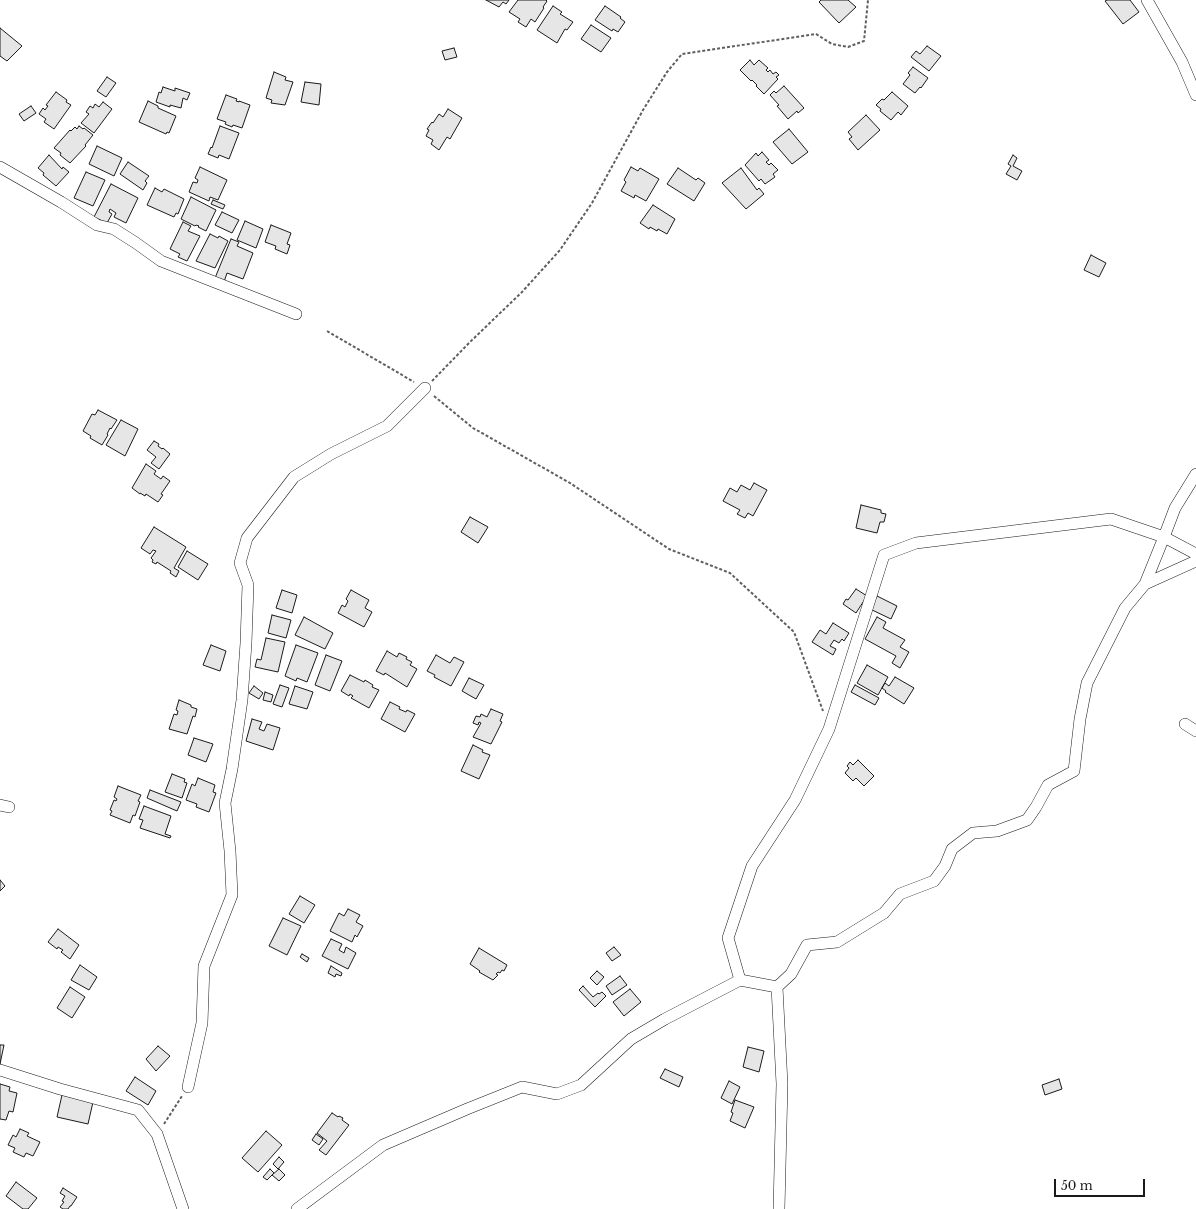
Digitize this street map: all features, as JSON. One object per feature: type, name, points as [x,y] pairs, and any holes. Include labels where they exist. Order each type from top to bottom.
[{"type":"street","points":[[1147,0],[1182,62],[1196,95]]},
{"type":"street","points":[[0,167],[61,202],[97,225],[114,230],[136,243],[161,261],[296,314]]},
{"type":"street","points":[[188,1086],[202,1023],[204,966],[232,895],[230,851],[225,803],[232,769],[242,700],[248,586],[240,563],[246,538],[294,477],[331,454],[387,426],[425,388]]},
{"type":"street","points":[[777,987],[791,974],[807,945],[837,942],[884,913],[900,894],[934,881],[945,866],[952,849],[973,833],[997,831],[1026,820],[1036,807],[1048,785],[1074,771],[1080,719],[1087,683],[1125,608],[1145,584],[1175,508],[1196,474]]},
{"type":"street","points":[[740,980],[728,938],[752,866],[795,800],[829,729],[884,554],[916,543],[1111,519],[1164,537],[1196,554]]},
{"type":"street","points":[[1145,584],[1196,561]]},
{"type":"street","points":[[1185,724],[1196,731]]},
{"type":"street","points":[[297,1209],[383,1145],[522,1087],[557,1094],[581,1085],[631,1039],[665,1019],[740,980],[777,987]]},
{"type":"street","points":[[777,987],[782,1084],[779,1209]]},
{"type":"street","points":[[0,1070],[60,1090],[138,1110],[157,1134],[183,1209]]},
{"type":"path","points":[[425,388],[522,292],[560,250],[592,203],[667,72],[682,54],[816,34],[832,44],[848,47],[864,41],[868,0]]},
{"type":"path","points":[[327,331],[401,376],[425,388],[473,428],[570,483],[669,550],[730,573],[794,632],[829,729]]},
{"type":"path","points":[[157,1134],[188,1086]]},
{"type":"building","points":[[486,0],[509,0],[506,4],[503,2],[499,7]]},
{"type":"building","points":[[518,0],[547,1],[535,22],[531,19],[526,27],[518,22],[520,19],[509,12]]},
{"type":"building","points":[[821,0],[848,0],[856,7],[839,23],[819,2]]},
{"type":"building","points":[[1130,0],[1139,12],[1123,24],[1105,1]]},
{"type":"building","points":[[553,6],[562,12],[560,14],[573,22],[567,30],[565,29],[557,43],[537,30]]},
{"type":"building","points":[[605,6],[621,17],[620,18],[625,22],[618,32],[613,29],[612,31],[595,20]]},
{"type":"building","points":[[591,25],[611,38],[601,52],[581,39]]},
{"type":"building","points":[[0,28],[22,46],[7,61],[0,56]]},
{"type":"building","points":[[927,46],[941,56],[929,71],[911,57],[916,51],[920,54]]},
{"type":"building","points":[[454,48],[457,57],[445,60],[442,51]]},
{"type":"building","points":[[750,60],[754,65],[759,60],[768,68],[766,70],[768,72],[770,70],[773,74],[776,72],[779,75],[776,77],[778,79],[764,94],[752,80],[751,81],[740,70]]},
{"type":"building","points":[[913,67],[928,78],[921,88],[920,87],[915,93],[903,84],[910,75],[908,73]]},
{"type":"building","points":[[274,72],[286,77],[285,80],[293,82],[285,105],[271,103],[272,100],[266,98]]},
{"type":"building","points":[[107,77],[116,83],[106,97],[97,91]]},
{"type":"building","points":[[305,82],[321,84],[319,105],[301,102]]},
{"type":"building","points":[[784,86],[804,108],[798,113],[797,111],[788,119],[770,95],[774,91],[776,93]]},
{"type":"building","points":[[163,87],[175,91],[175,88],[190,93],[187,100],[183,98],[181,108],[170,105],[170,107],[156,102],[159,92],[161,93]]},
{"type":"building","points":[[56,92],[71,105],[54,129],[44,122],[46,119],[39,114],[43,108],[45,110],[48,106],[46,105]]},
{"type":"building","points":[[892,92],[908,106],[901,115],[898,112],[891,120],[880,111],[881,109],[876,105]]},
{"type":"building","points":[[226,95],[237,99],[236,101],[250,105],[242,128],[233,125],[232,127],[225,124],[226,122],[217,119]]},
{"type":"building","points":[[148,101],[158,106],[158,108],[176,116],[169,133],[167,132],[166,134],[139,122]]},
{"type":"building","points":[[103,102],[112,109],[94,133],[81,123],[89,114],[86,112],[90,106],[93,108],[95,104],[99,107]]},
{"type":"building","points":[[31,106],[36,113],[24,121],[19,114]]},
{"type":"building","points":[[448,109],[462,118],[450,139],[447,137],[439,150],[431,144],[433,140],[426,136],[429,130],[427,129],[439,114],[443,117]]},
{"type":"building","points":[[866,115],[880,130],[858,150],[849,139],[852,137],[848,132]]},
{"type":"building","points":[[79,126],[93,135],[85,145],[86,146],[70,163],[54,148],[70,130],[71,131],[75,127],[77,129]]},
{"type":"building","points":[[220,126],[239,133],[229,159],[219,155],[218,158],[208,154],[211,147],[212,148]]},
{"type":"building","points":[[789,129],[808,152],[792,164],[773,142]]},
{"type":"building","points":[[97,146],[122,158],[114,176],[89,164]]},
{"type":"building","points":[[762,152],[769,160],[766,162],[769,165],[771,163],[778,170],[773,174],[775,177],[765,184],[761,179],[759,181],[745,165],[756,153],[758,156]]},
{"type":"building","points":[[49,155],[62,169],[63,167],[69,172],[56,186],[43,175],[44,173],[38,168]]},
{"type":"building","points":[[1013,155],[1017,158],[1013,166],[1022,171],[1017,180],[1006,174],[1011,166],[1008,164]]},
{"type":"building","points":[[128,162],[149,176],[145,181],[147,183],[143,190],[120,174]]},
{"type":"building","points":[[200,167],[227,180],[218,200],[210,197],[209,201],[189,192],[193,182],[197,183],[198,180],[195,178]]},
{"type":"building","points":[[631,167],[638,171],[640,168],[659,179],[646,201],[635,195],[634,198],[621,191],[626,182],[624,180]]},
{"type":"building","points":[[678,168],[696,180],[698,178],[705,183],[694,201],[667,184]]},
{"type":"building","points":[[741,168],[757,190],[759,188],[764,194],[746,209],[722,183]]},
{"type":"building","points":[[86,172],[105,180],[93,206],[74,198]]},
{"type":"building","points":[[111,184],[138,198],[126,223],[114,217],[116,213],[110,209],[109,212],[112,214],[107,223],[94,217]]},
{"type":"building","points":[[155,188],[162,192],[164,189],[184,199],[178,214],[176,213],[174,217],[147,205]]},
{"type":"building","points":[[191,197],[216,210],[206,231],[198,227],[199,226],[195,226],[181,219]]},
{"type":"building","points":[[213,200],[225,205],[223,209],[211,204]]},
{"type":"building","points":[[653,205],[675,219],[667,234],[658,229],[657,231],[650,227],[649,229],[640,223]]},
{"type":"building","points":[[222,212],[239,220],[232,233],[215,225]]},
{"type":"building","points":[[245,221],[263,229],[256,248],[237,240]]},
{"type":"building","points":[[183,222],[191,226],[188,231],[200,236],[187,261],[178,257],[180,254],[170,249]]},
{"type":"building","points":[[271,225],[291,233],[287,244],[290,245],[287,254],[275,249],[276,246],[265,242]]},
{"type":"building","points":[[210,234],[218,238],[219,236],[228,241],[215,268],[196,261]]},
{"type":"building","points":[[231,239],[239,242],[237,246],[253,253],[243,279],[227,273],[224,282],[215,278]]},
{"type":"building","points":[[1091,255],[1106,263],[1099,277],[1084,270]]},
{"type":"building","points":[[98,410],[117,420],[111,429],[110,428],[102,445],[90,438],[91,436],[83,431],[92,414],[95,415]]},
{"type":"building","points":[[121,420],[138,429],[125,456],[106,445]]},
{"type":"building","points":[[154,441],[159,444],[158,446],[170,454],[159,469],[151,463],[156,457],[147,450]]},
{"type":"building","points":[[146,464],[156,471],[154,474],[161,479],[163,476],[170,481],[161,494],[163,495],[158,502],[146,494],[145,496],[140,494],[132,488]]},
{"type":"building","points":[[754,483],[767,490],[753,516],[748,513],[745,518],[737,514],[740,510],[723,501],[730,488],[737,492],[741,485],[750,490]]},
{"type":"building","points":[[861,505],[881,510],[881,513],[886,514],[884,522],[880,522],[877,533],[856,528]]},
{"type":"building","points":[[470,517],[488,527],[478,543],[461,532]]},
{"type":"building","points":[[154,527],[186,547],[174,568],[179,571],[176,577],[170,573],[171,571],[157,562],[156,564],[152,562],[153,560],[151,558],[156,551],[153,550],[150,554],[141,548]]},
{"type":"building","points":[[187,551],[208,564],[198,580],[178,567]]},
{"type":"building","points":[[856,589],[867,596],[856,613],[843,604]]},
{"type":"building","points":[[282,590],[297,595],[292,613],[276,608]]},
{"type":"building","points":[[351,590],[369,600],[365,608],[372,612],[364,627],[338,613],[342,605],[345,607],[348,601],[346,599]]},
{"type":"building","points":[[877,596],[897,606],[891,619],[870,609]]},
{"type":"building","points":[[272,615],[291,620],[286,638],[268,633]]},
{"type":"building","points":[[304,617],[333,633],[325,649],[295,635]]},
{"type":"building","points":[[877,617],[886,622],[883,628],[905,640],[900,647],[909,652],[900,668],[892,663],[896,656],[865,639]]},
{"type":"building","points":[[833,623],[849,633],[844,641],[842,639],[839,643],[834,640],[830,646],[836,649],[833,655],[812,642],[820,630],[826,634]]},
{"type":"building","points":[[266,638],[285,642],[278,672],[255,667],[257,659],[261,660]]},
{"type":"building","points":[[211,645],[226,651],[220,671],[203,665]]},
{"type":"building","points":[[296,645],[318,653],[307,682],[297,678],[296,681],[285,676]]},
{"type":"building","points":[[387,651],[397,657],[399,653],[407,657],[406,659],[412,662],[410,665],[417,669],[407,687],[385,673],[384,675],[376,671]]},
{"type":"building","points":[[326,655],[342,661],[330,691],[315,685]]},
{"type":"building","points":[[436,655],[450,663],[454,657],[464,662],[451,686],[434,677],[435,675],[427,671]]},
{"type":"building","points":[[867,665],[888,677],[878,695],[857,683]]},
{"type":"building","points":[[350,675],[364,682],[365,680],[373,685],[372,687],[379,690],[369,708],[351,698],[353,696],[350,694],[349,696],[341,691]]},
{"type":"building","points":[[895,677],[914,688],[904,704],[885,692],[886,691],[882,688],[885,683],[889,686]]},
{"type":"building","points":[[469,678],[484,685],[476,699],[462,691]]},
{"type":"building","points":[[280,685],[289,688],[282,707],[273,704]]},
{"type":"building","points":[[855,685],[879,698],[875,705],[851,692]]},
{"type":"building","points":[[254,686],[263,693],[259,699],[249,693]]},
{"type":"building","points":[[295,686],[313,692],[307,709],[289,704]]},
{"type":"building","points":[[265,692],[273,695],[271,702],[263,700]]},
{"type":"building","points":[[179,700],[197,709],[187,734],[169,729],[174,714],[177,715],[178,711],[176,710]]},
{"type":"building","points":[[390,702],[400,707],[399,709],[406,712],[407,710],[415,714],[405,732],[381,719]]},
{"type":"building","points":[[491,709],[503,714],[500,721],[502,722],[491,744],[473,737],[481,723],[479,722],[478,725],[473,723],[476,716],[480,717],[481,714],[487,717]]},
{"type":"building","points":[[252,719],[262,722],[259,729],[264,731],[267,724],[280,728],[273,750],[246,741]]},
{"type":"building","points":[[194,738],[213,744],[206,762],[188,755]]},
{"type":"building","points":[[473,745],[483,750],[482,752],[490,755],[479,779],[461,771]]},
{"type":"building","points":[[858,760],[874,776],[864,786],[856,778],[853,781],[845,773],[849,768],[847,766],[850,762],[853,765]]},
{"type":"building","points":[[172,774],[185,779],[184,782],[187,783],[182,798],[165,792]]},
{"type":"building","points":[[198,778],[215,785],[213,792],[216,793],[209,812],[196,807],[197,804],[186,800],[192,784],[195,786]]},
{"type":"building","points":[[118,786],[141,795],[138,801],[140,802],[135,816],[133,815],[130,823],[110,815],[112,811],[110,810],[114,800],[116,801],[117,799],[114,797]]},
{"type":"building","points":[[150,790],[181,802],[177,811],[147,798]]},
{"type":"building","points":[[144,806],[171,816],[165,834],[171,836],[170,838],[140,828],[143,820],[139,819]]},
{"type":"building","points":[[0,880],[5,886],[0,891]]},
{"type":"building","points":[[300,896],[315,905],[304,923],[289,914]]},
{"type":"building","points":[[348,909],[360,915],[356,922],[363,926],[357,937],[355,935],[352,942],[330,931],[339,913],[344,916]]},
{"type":"building","points":[[283,918],[301,926],[287,955],[269,946]]},
{"type":"building","points":[[58,929],[79,945],[70,959],[61,952],[63,950],[58,947],[57,949],[48,942]]},
{"type":"building","points":[[331,939],[342,944],[339,950],[344,953],[346,947],[356,953],[348,969],[322,956]]},
{"type":"building","points":[[614,947],[621,955],[612,961],[606,953]]},
{"type":"building","points":[[479,948],[507,965],[504,971],[502,970],[500,973],[498,972],[496,974],[498,975],[493,980],[479,972],[480,971],[470,964]]},
{"type":"building","points":[[302,954],[309,958],[307,962],[300,957]]},
{"type":"building","points":[[80,965],[97,977],[89,990],[71,980]]},
{"type":"building","points":[[331,966],[342,973],[341,976],[336,974],[335,977],[328,973]]},
{"type":"building","points":[[597,971],[604,977],[597,985],[590,978]]},
{"type":"building","points":[[620,976],[627,985],[612,995],[606,986]]},
{"type":"building","points":[[583,986],[593,997],[602,992],[606,996],[595,1007],[579,990]]},
{"type":"building","points":[[70,987],[85,997],[72,1018],[57,1008]]},
{"type":"building","points":[[630,989],[641,1002],[624,1016],[613,1002]]},
{"type":"building","points":[[0,1045],[4,1045],[0,1064]]},
{"type":"building","points":[[158,1046],[170,1056],[156,1071],[146,1059]]},
{"type":"building","points":[[748,1047],[764,1051],[759,1072],[743,1067]]},
{"type":"building","points":[[665,1069],[683,1077],[679,1087],[660,1078]]},
{"type":"building","points":[[135,1077],[156,1091],[148,1105],[126,1091]]},
{"type":"building","points":[[1059,1079],[1062,1089],[1045,1095],[1042,1085]]},
{"type":"building","points":[[729,1081],[740,1087],[732,1104],[721,1098]]},
{"type":"building","points":[[0,1084],[10,1087],[9,1091],[17,1093],[13,1112],[9,1111],[6,1120],[0,1119]]},
{"type":"building","points":[[62,1095],[93,1102],[88,1124],[57,1117]]},
{"type":"building","points":[[735,1100],[754,1107],[745,1128],[730,1121]]},
{"type":"building","points":[[332,1113],[343,1118],[342,1120],[349,1125],[326,1155],[319,1150],[327,1141],[317,1133]]},
{"type":"building","points":[[20,1129],[29,1133],[27,1136],[40,1142],[33,1156],[26,1153],[24,1157],[13,1152],[15,1148],[8,1145],[13,1135],[16,1137]]},
{"type":"building","points":[[266,1131],[282,1145],[258,1172],[242,1158]]},
{"type":"building","points":[[316,1134],[323,1139],[319,1145],[312,1140]]},
{"type":"building","points":[[279,1157],[284,1162],[278,1169],[273,1164]]},
{"type":"building","points":[[270,1169],[274,1173],[267,1180],[263,1177]]},
{"type":"building","points":[[279,1169],[285,1175],[279,1181],[272,1175]]},
{"type":"building","points":[[16,1182],[37,1198],[28,1209],[23,1209],[6,1196]]},
{"type":"building","points":[[63,1188],[77,1197],[68,1209],[63,1209],[60,1207],[64,1202],[62,1201],[65,1196],[60,1193]]}]
